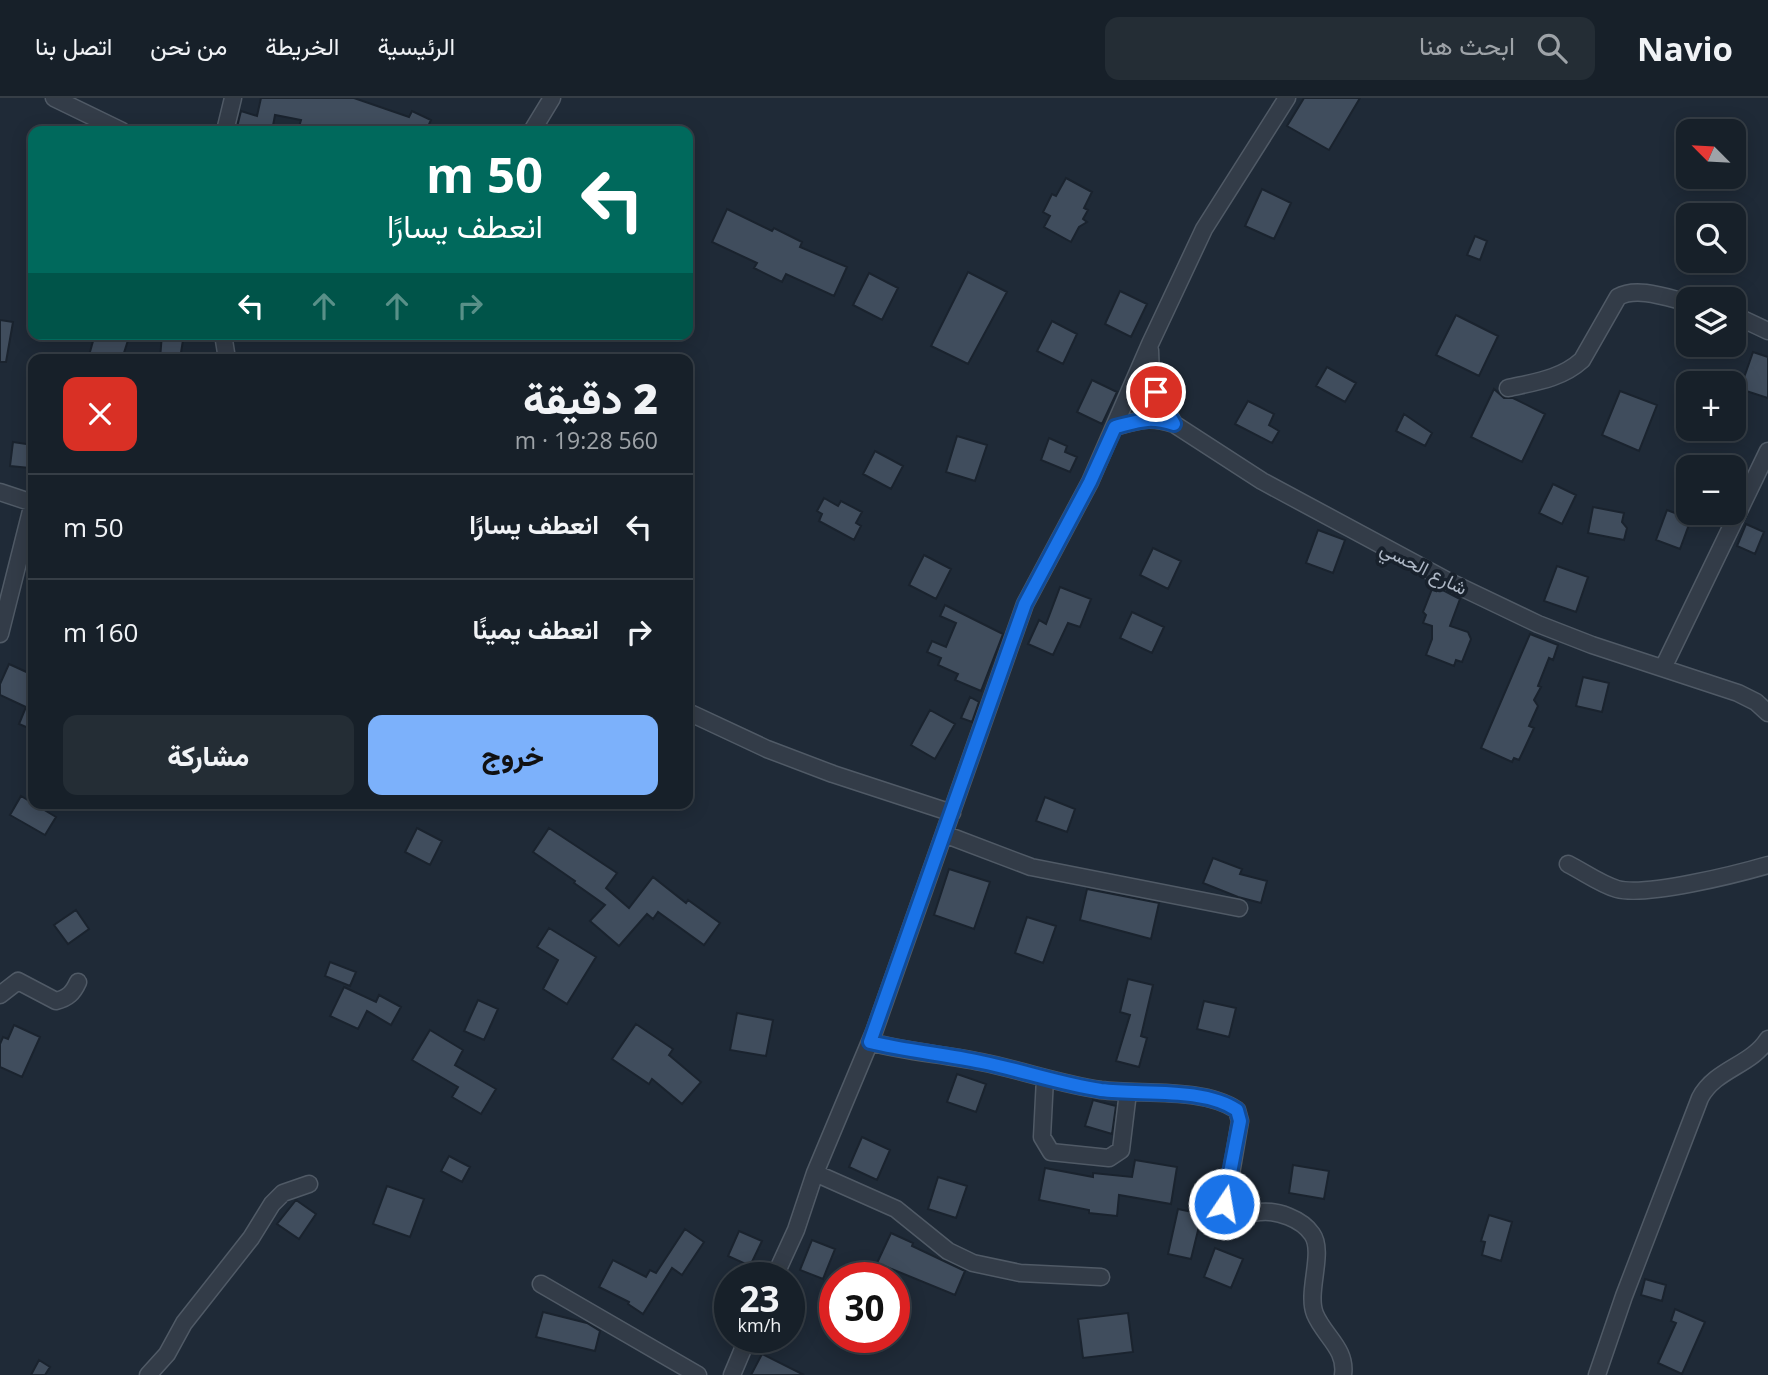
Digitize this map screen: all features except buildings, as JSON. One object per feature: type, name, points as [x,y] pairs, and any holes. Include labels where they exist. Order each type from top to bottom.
[{"type":"street","points":[[54,98],[112,126]]},
{"type":"street","points":[[226,126],[233,98]]},
{"type":"street","points":[[535,126],[552,98]]},
{"type":"street","points":[[781,1262],[870,1042],[1025,604],[1090,482],[1204,229],[1275,105],[1287,98]]},
{"type":"street","points":[[1508,388],[1560,376],[1573,368],[1582,360],[1611,307],[1626,293],[1654,294],[1676,300]]},
{"type":"street","points":[[1746,321],[1768,331]]},
{"type":"street","points":[[1150,344],[1151,378],[1174,424]]},
{"type":"street","points":[[1115,427],[1153,418],[1174,424]]},
{"type":"street","name":"شارع الحسي","points":[[1174,424],[1262,481],[1448,582],[1538,624],[1738,692],[1756,702],[1768,713]]},
{"type":"street","points":[[1663,668],[1768,451]]},
{"type":"street","points":[[0,492],[28,501]]},
{"type":"street","points":[[0,634],[28,523]]},
{"type":"street","points":[[693,714],[767,749],[952,813]]},
{"type":"street","points":[[944,834],[1031,867],[1240,908]]},
{"type":"street","points":[[1569,864],[1605,884],[1628,891],[1701,880],[1768,865]]},
{"type":"street","points":[[0,995],[18,981],[56,1001],[73,993],[78,982]]},
{"type":"street","points":[[1597,1375],[1624,1296],[1700,1098],[1712,1081],[1752,1057],[1768,1038]]},
{"type":"street","points":[[870,1042],[899,1050],[982,1062],[1080,1086],[1220,1100],[1237,1110],[1239,1131],[1224,1209],[1241,1216],[1272,1212],[1300,1224],[1314,1235],[1314,1312],[1343,1357],[1343,1375]]},
{"type":"street","points":[[1045,1078],[1042,1137],[1051,1152],[1108,1158],[1121,1150],[1128,1092]]},
{"type":"street","points":[[815,1173],[895,1209],[948,1251],[972,1263],[1020,1273],[1101,1277]]},
{"type":"street","points":[[148,1375],[167,1354],[184,1323],[251,1238],[272,1204],[283,1193],[309,1184]]},
{"type":"street","points":[[541,1284],[698,1375]]},
{"type":"street","points":[[732,1375],[741,1353]]},
{"type":"route","points":[[1156,392],[1174,424],[1153,418],[1115,427],[1090,482],[1025,604],[870,1042],[899,1050],[982,1062],[1102,1090],[1187,1095],[1229,1104],[1237,1110],[1240,1121],[1224,1204]]}]
